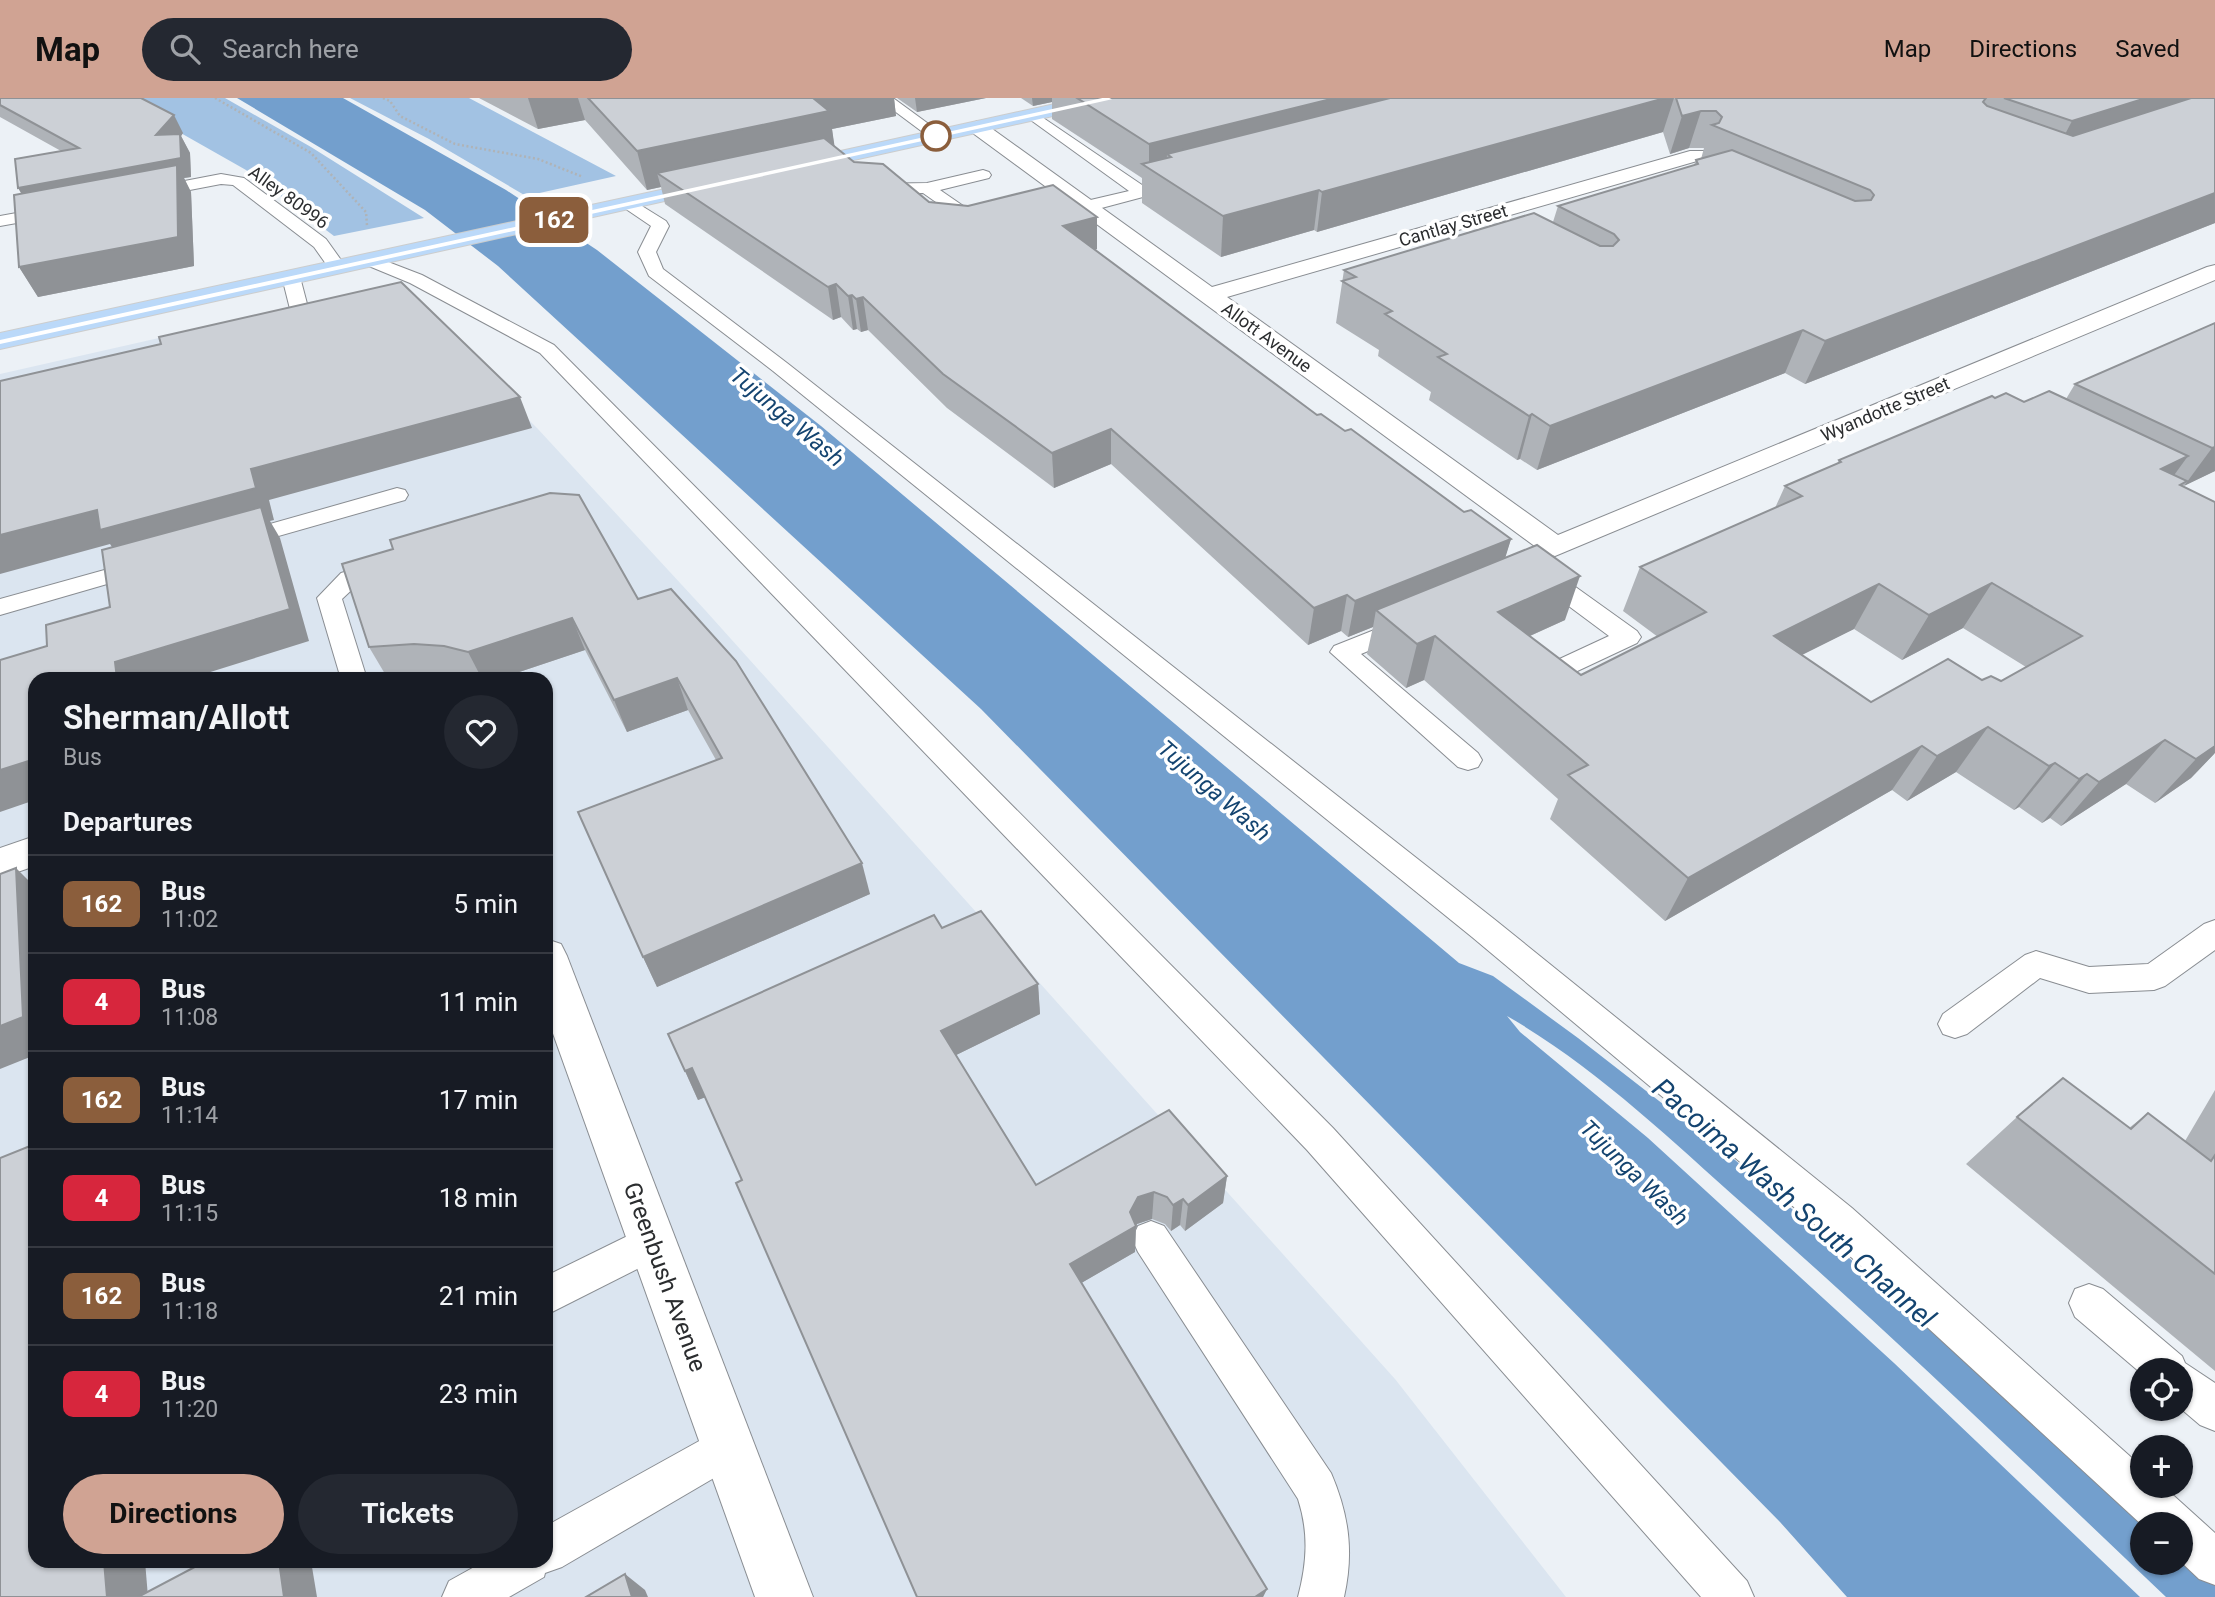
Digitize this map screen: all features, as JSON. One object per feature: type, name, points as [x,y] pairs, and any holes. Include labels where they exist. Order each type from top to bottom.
[{"type":"main road","points":[[778,170],[839,165],[937,136],[1107,98]]},
{"type":"main road","points":[[0,341],[737,180]]},
{"type":"street","name":"Allott Avenue","points":[[977,127],[1069,201],[1209,295],[1555,547]]},
{"type":"street","name":"Cantlay Street","points":[[1209,295],[1569,191],[1691,162]]},
{"type":"street","name":"Wyandotte Street","points":[[1555,547],[2215,272]]},
{"type":"street","points":[[1947,383],[1984,401]]},
{"type":"street","points":[[0,863],[28,853]]},
{"type":"street","name":"Greenbush Avenue","points":[[553,975],[784,1597]]},
{"type":"lane","points":[[884,98],[937,136]]},
{"type":"lane","points":[[1033,115],[1142,191]]},
{"type":"lane","points":[[860,182],[872,189],[928,188],[983,175]]},
{"type":"lane","name":"Alley 80996","points":[[130,196],[221,179],[238,181],[320,243],[337,267]]},
{"type":"lane","points":[[1069,201],[1142,191],[1193,179]]},
{"type":"lane","points":[[928,188],[969,217],[1000,212]]},
{"type":"lane","points":[[1569,191],[1592,202]]},
{"type":"lane","points":[[0,221],[78,206]]},
{"type":"lane","points":[[616,206],[659,222],[660,226],[647,252],[655,272],[780,367],[1483,928],[1839,1221],[2160,1512]]},
{"type":"lane","points":[[1478,218],[1499,229]]},
{"type":"lane","points":[[370,260],[416,279],[547,349],[1320,1139],[1731,1597]]},
{"type":"lane","points":[[266,334],[292,327],[302,319],[291,277]]},
{"type":"lane","points":[[212,547],[397,495]]},
{"type":"lane","points":[[1513,581],[1537,571],[1550,561],[1555,547]]},
{"type":"lane","points":[[0,607],[172,559]]},
{"type":"lane","points":[[352,672],[329,598],[350,578],[401,562]]},
{"type":"lane","points":[[1537,571],[1628,637],[1562,668]]},
{"type":"lane","points":[[1428,617],[1343,652],[1468,760]]},
{"type":"lane","points":[[1955,1024],[2036,964],[2089,980],[2154,977],[2215,933]]},
{"type":"lane","points":[[1151,1238],[1316,1488],[1325,1513],[1329,1541],[1330,1566],[1321,1597]]},
{"type":"lane","points":[[553,1292],[652,1242]]},
{"type":"lane","points":[[2089,1303],[2154,1358]]},
{"type":"lane","points":[[2193,1392],[2215,1410]]},
{"type":"lane","points":[[553,1546],[728,1446]]},
{"type":"lane","points":[[2193,1543],[2215,1563]]},
{"type":"lane","points":[[465,1597],[516,1568]]},
{"type":"path","points":[[215,98],[311,153],[366,212],[370,260]]},
{"type":"path","points":[[383,98],[390,101],[400,116],[455,144],[545,162],[597,184],[616,206]]},
{"type":"shaded area","points":[[119,98],[225,98],[311,147],[424,218],[334,236],[246,170]]},
{"type":"shaded area","points":[[350,98],[469,98],[616,176],[526,196],[429,139]]},
{"type":"shaded area","points":[[393,285],[537,428],[705,610],[1395,1379],[1566,1597],[0,1597],[0,374]]},
{"type":"water","name":"Tujunga Wash","points":[[237,98],[343,98],[506,190],[597,250],[821,426],[1459,963],[1493,976],[1735,1160],[1969,1361],[2130,1513],[2130,1563],[1904,1349],[1658,1128],[1570,1057],[1507,1016],[1520,1032],[1648,1138],[1894,1363],[2140,1597],[1847,1597],[1780,1522],[981,709],[498,266],[425,210]]},
{"type":"water","points":[[2193,1561],[2215,1582],[2215,1597],[2166,1597],[2143,1575],[2193,1575]]},
{"type":"building","points":[[0,98],[141,98],[174,115],[156,135],[180,134],[181,158],[18,188],[15,159],[79,148],[0,105]]},
{"type":"building","points":[[588,98],[813,98],[829,111],[637,151]]},
{"type":"building","points":[[1077,98],[1335,98],[1149,144]]},
{"type":"building","points":[[1390,98],[1665,98],[1322,192],[1319,190],[1223,216],[1142,164],[1171,157],[1167,154]]},
{"type":"building","points":[[1676,98],[1986,98],[1983,102],[1987,106],[2073,136],[2191,98],[2215,98],[2215,193],[1825,341],[1803,330],[1550,426],[1532,414],[1529,416],[1438,357],[1447,354],[1385,314],[1392,311],[1342,281],[1356,277],[1344,270],[1534,213],[1600,246],[1613,246],[1619,240],[1614,234],[1558,206],[1698,164],[1696,160],[1732,150],[1855,201],[1871,200],[1874,195],[1870,190],[1712,125],[1719,123],[1722,117],[1716,111],[1701,111],[1682,116]]},
{"type":"building","points":[[2004,98],[2146,98],[2072,121]]},
{"type":"building","points":[[824,138],[854,162],[883,164],[929,202],[968,206],[1053,185],[1097,217],[1063,226],[1317,415],[1321,414],[1345,431],[1351,429],[1464,512],[1471,510],[1511,539],[1355,601],[1347,595],[1314,608],[1111,429],[1052,453],[943,374],[863,297],[856,299],[852,295],[848,296],[836,284],[828,287],[657,173]]},
{"type":"building","points":[[177,165],[178,237],[19,267],[14,195]]},
{"type":"building","points":[[401,282],[520,397],[251,469],[256,488],[100,530],[97,510],[0,535],[0,381],[161,344],[159,337]]},
{"type":"building","points":[[2215,323],[2215,447],[2212,448],[2075,384]]},
{"type":"building","points":[[2049,391],[2188,456],[2161,469],[2187,481],[2180,485],[2215,502],[2215,746],[2196,759],[2165,740],[2099,782],[2087,774],[2079,779],[2055,763],[2049,766],[1988,727],[1937,756],[1922,746],[1688,878],[1568,775],[1588,765],[1435,636],[1417,644],[1376,610],[1537,545],[1580,576],[1498,612],[1581,675],[1706,612],[1640,567],[1802,496],[1785,486],[1841,462],[1839,460],[1992,396],[1995,398],[2006,393],[2024,402]],"holes":[[[1992,583],[2082,636],[2001,681],[1991,676],[1982,680],[1948,659],[1871,702],[1774,636],[1879,584],[1929,615]]]},
{"type":"building","points":[[550,493],[579,495],[638,599],[671,589],[736,661],[862,863],[643,957],[578,812],[722,758],[677,678],[614,700],[572,618],[468,652],[444,646],[414,644],[369,647],[342,564],[393,549],[390,540]]},
{"type":"building","points":[[261,507],[290,609],[115,662],[116,672],[28,672],[28,761],[0,770],[0,660],[47,646],[46,625],[110,607],[102,550]]},
{"type":"building","points":[[16,868],[23,1017],[0,1026],[0,874]]},
{"type":"building","points":[[981,911],[1038,984],[941,1031],[1036,1185],[1169,1110],[1227,1176],[1188,1205],[1183,1199],[1173,1205],[1167,1197],[1154,1192],[1138,1197],[1130,1212],[1136,1226],[1070,1264],[1267,1589],[1255,1597],[917,1597],[736,1183],[742,1180],[692,1068],[685,1071],[668,1034],[934,915],[942,928]]},
{"type":"building","points":[[2063,1078],[2131,1129],[2148,1113],[2211,1161],[2215,1155],[2215,1274],[2017,1117]]},
{"type":"building","points":[[28,1147],[28,1568],[105,1568],[107,1597],[0,1597],[0,1158]]},
{"type":"building","points":[[193,1568],[280,1568],[284,1597],[138,1597]]},
{"type":"building","points":[[625,1574],[632,1597],[586,1597]]},
{"type":"bus line","name":"162","points":[[0,341],[1107,98]]},
{"type":"water label","name":"Pacoima Wash South Channel","points":[[1794,1203]]}]
